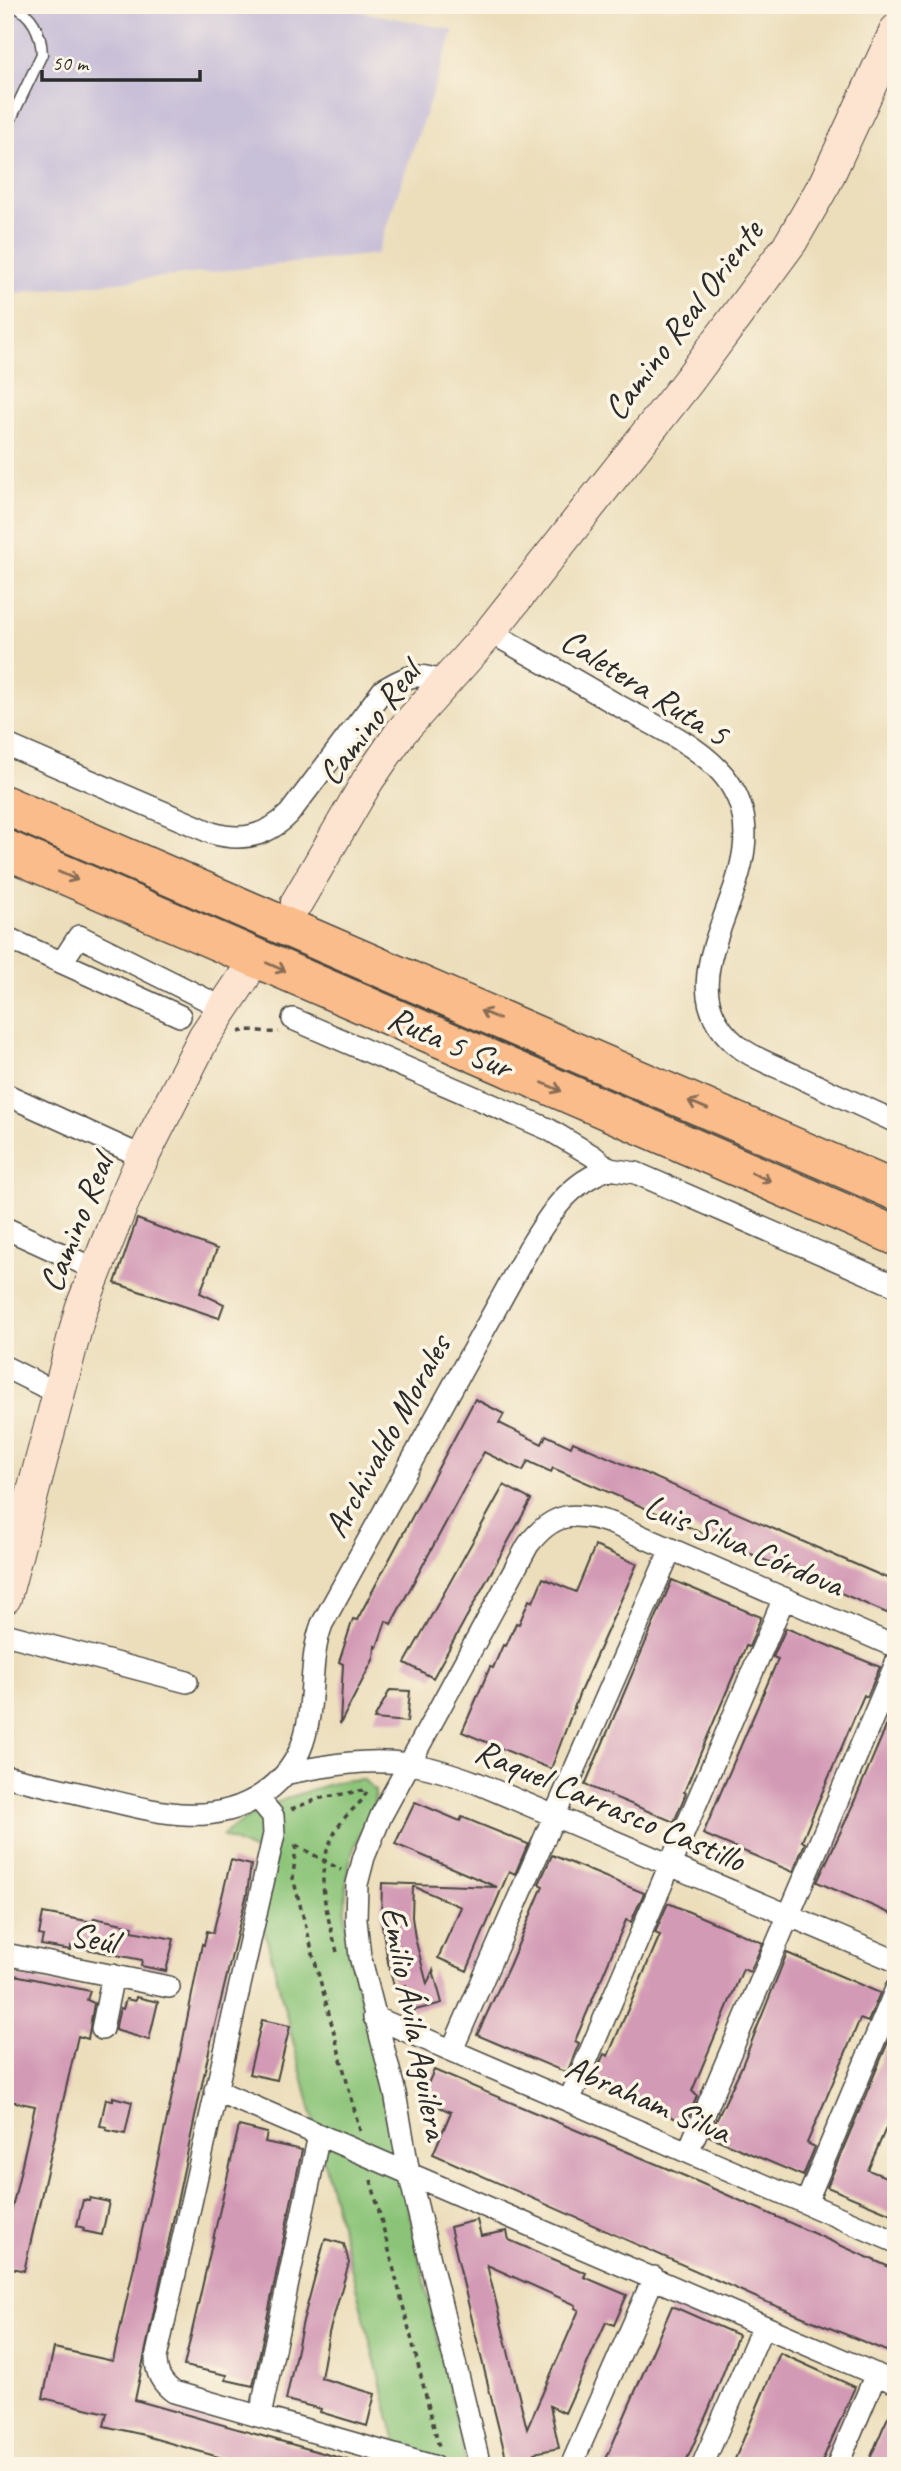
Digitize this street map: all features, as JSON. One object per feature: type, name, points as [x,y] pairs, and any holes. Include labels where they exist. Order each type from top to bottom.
[{"type":"highway","name":"Ruta 5 Sur","points":[[5,805],[896,1191]]},
{"type":"highway","name":"Ruta 5 Sur","points":[[5,849],[896,1236]]},
{"type":"street","name":"Camino Real Oriente","points":[[490,632],[689,380],[792,242],[825,183],[896,30]]},
{"type":"street","name":"Camino Real","points":[[297,902],[386,751],[490,632]]},
{"type":"street","name":"Caletera Ruta 5","points":[[490,632],[679,740],[724,775],[743,810],[747,840],[708,968],[708,996],[718,1023],[732,1040],[749,1054],[896,1122]]},
{"type":"street","points":[[5,744],[212,833],[223,837],[247,838],[270,830],[289,814],[383,690],[402,678],[416,674],[445,683]]},
{"type":"street","points":[[62,962],[79,936],[223,1008]]},
{"type":"street","points":[[5,937],[180,1016]]},
{"type":"street","name":"Camino Real","points":[[5,1598],[14,1526],[60,1394],[81,1310],[121,1207],[144,1157],[204,1037],[244,977]]},
{"type":"street","points":[[293,1019],[548,1129],[583,1149],[610,1169],[636,1173],[896,1286]]},
{"type":"street","points":[[5,1094],[144,1157]]},
{"type":"street","name":"Archivaldo Morales","points":[[289,1773],[301,1749],[308,1723],[316,1646],[322,1624],[535,1238],[569,1192],[592,1174],[610,1169]]},
{"type":"street","points":[[5,1228],[97,1270]]},
{"type":"street","points":[[5,1367],[60,1394]]},
{"type":"street","name":"Luis Silva Córdova","points":[[562,1517],[581,1515],[597,1518],[896,1647]]},
{"type":"street","name":"Emilio Ávila Aguilera","points":[[480,2466],[360,1956],[356,1920],[359,1878],[364,1857],[381,1816],[528,1545],[546,1525],[562,1517]]},
{"type":"street","points":[[452,2050],[671,1549]]},
{"type":"street","points":[[569,2101],[784,1598]]},
{"type":"street","points":[[5,1634],[187,1682]]},
{"type":"street","points":[[688,2152],[896,1664]]},
{"type":"street","name":"Raquel Carrasco Castillo","points":[[289,1773],[353,1763],[409,1764],[441,1771],[477,1783],[896,1961]]},
{"type":"street","points":[[5,1776],[160,1813],[183,1815],[221,1812],[258,1798],[289,1773]]},
{"type":"street","points":[[258,1798],[274,1825],[156,2365],[161,2380],[174,2392],[433,2466]]},
{"type":"street","name":"Seúl","points":[[5,1954],[169,1987]]},
{"type":"street","points":[[102,2029],[113,1975]]},
{"type":"street","points":[[806,2203],[896,1989]]},
{"type":"street","name":"Abraham Silva","points":[[374,2017],[896,2242]]},
{"type":"street","points":[[215,2090],[886,2379],[836,2466]]},
{"type":"street","points":[[260,2416],[319,2135]]},
{"type":"street","points":[[571,2466],[654,2277]]},
{"type":"street","points":[[702,2466],[763,2326]]},
{"type":"lane","points":[[5,131],[42,54],[35,25],[13,5]]},
{"type":"path","points":[[230,1040],[240,1031],[252,1028],[272,1033],[280,1032],[293,1019]]},
{"type":"path","points":[[359,1878],[274,1825],[321,1798],[365,1790]]},
{"type":"shaded area","points":[[5,5],[329,5],[454,30],[377,254],[5,294]]},
{"type":"green space","points":[[346,1780],[364,1780],[375,1791],[375,1798],[348,1869],[346,1936],[467,2466],[402,2466],[262,1920],[275,1860],[222,1836],[265,1808],[313,1789]]},
{"type":"building","points":[[137,1219],[217,1249],[200,1293],[224,1304],[219,1318],[115,1283]]},
{"type":"building","points":[[475,1399],[504,1414],[499,1423],[542,1444],[546,1435],[571,1447],[573,1442],[896,1582],[896,1617],[553,1468],[551,1472],[528,1461],[523,1471],[484,1452],[391,1624],[386,1621],[377,1647],[375,1646],[374,1658],[340,1724],[343,1664],[339,1662],[353,1619],[357,1620]]},
{"type":"building","points":[[504,1485],[531,1500],[433,1678],[405,1663]]},
{"type":"building","points":[[595,1546],[637,1564],[580,1692],[551,1769],[462,1732],[490,1667],[493,1668],[503,1645],[506,1646],[516,1623],[519,1624],[529,1600],[533,1602],[543,1578],[576,1592]]},
{"type":"building","points":[[672,1580],[761,1617],[684,1792],[686,1793],[674,1822],[585,1785]]},
{"type":"building","points":[[786,1628],[880,1667],[867,1697],[864,1695],[816,1807],[793,1872],[703,1834],[778,1659],[773,1657]]},
{"type":"building","points":[[390,1690],[410,1691],[407,1722],[374,1719]]},
{"type":"building","points":[[896,1697],[896,1916],[817,1882],[848,1816],[894,1708],[891,1707]]},
{"type":"building","points":[[415,1802],[460,1821],[462,1817],[528,1844],[515,1874],[509,1871],[467,1971],[438,1958],[461,1907],[413,1886],[412,1917],[415,1938],[427,1984],[433,1970],[442,2003],[412,2011],[406,1985],[395,1989],[389,1968],[381,1919],[382,1883],[497,1887],[395,1844]]},
{"type":"building","points":[[552,1855],[644,1893],[631,1922],[626,1920],[575,2041],[579,2043],[567,2073],[477,2035],[543,1886],[539,1884]]},
{"type":"building","points":[[231,1860],[251,1865],[247,1893],[212,2037],[135,2400],[351,2461],[350,2466],[250,2466],[149,2436],[104,2426],[107,2413],[43,2398],[54,2348],[113,2361],[170,2105],[202,1944],[204,1945],[207,1931],[213,1933]]},
{"type":"building","points":[[668,1903],[763,1943],[750,1972],[743,1969],[692,2091],[697,2096],[686,2123],[591,2083],[604,2054],[608,2056],[660,1935],[655,1933]]},
{"type":"building","points":[[43,1913],[93,1922],[94,1918],[133,1926],[132,1931],[174,1939],[166,1971],[141,1966],[142,1960],[71,1946],[71,1950],[41,1945],[43,1936],[39,1935]]},
{"type":"building","points":[[787,1953],[880,1993],[868,2022],[860,2019],[807,2143],[815,2147],[803,2176],[709,2136],[741,2068]]},
{"type":"building","points":[[10,1974],[90,1991],[87,2000],[94,2003],[88,2039],[78,2036],[24,2271],[5,2266],[5,2240],[35,2106],[5,2100],[5,1982],[8,1983]]},
{"type":"building","points":[[136,1997],[158,2002],[149,2040],[115,2030],[120,2008],[123,2009],[126,1999],[135,2001]]},
{"type":"building","points":[[262,2020],[290,2026],[277,2080],[249,2074]]},
{"type":"building","points":[[896,2023],[896,2105],[868,2170],[896,2181],[896,2216],[827,2187]]},
{"type":"building","points":[[434,2070],[687,2177],[896,2270],[896,2355],[764,2301],[433,2154],[451,2112],[421,2099]]},
{"type":"building","points":[[113,2097],[132,2102],[125,2134],[100,2126],[106,2099],[113,2100]]},
{"type":"building","points":[[239,2126],[267,2133],[265,2142],[302,2150],[253,2386],[226,2380],[227,2375],[184,2366]]},
{"type":"building","points":[[90,2198],[109,2202],[102,2235],[83,2231],[84,2228],[77,2226],[83,2200],[89,2201]]},
{"type":"building","points":[[477,2220],[481,2236],[507,2231],[509,2240],[586,2273],[584,2277],[627,2295],[614,2325],[606,2322],[565,2413],[550,2406],[559,2448],[534,2453],[537,2466],[508,2466],[450,2227]],"holes":[[[487,2265],[576,2305],[575,2308],[579,2310],[527,2429]]]},
{"type":"building","points":[[325,2239],[344,2244],[349,2263],[329,2333],[321,2378],[375,2394],[367,2426],[320,2412],[321,2409],[286,2400]]},
{"type":"building","points":[[672,2306],[738,2335],[709,2409],[684,2466],[603,2466]]},
{"type":"building","points":[[780,2353],[855,2387],[820,2466],[732,2466]]},
{"type":"building","points":[[896,2401],[896,2466],[867,2466],[883,2428]]}]
